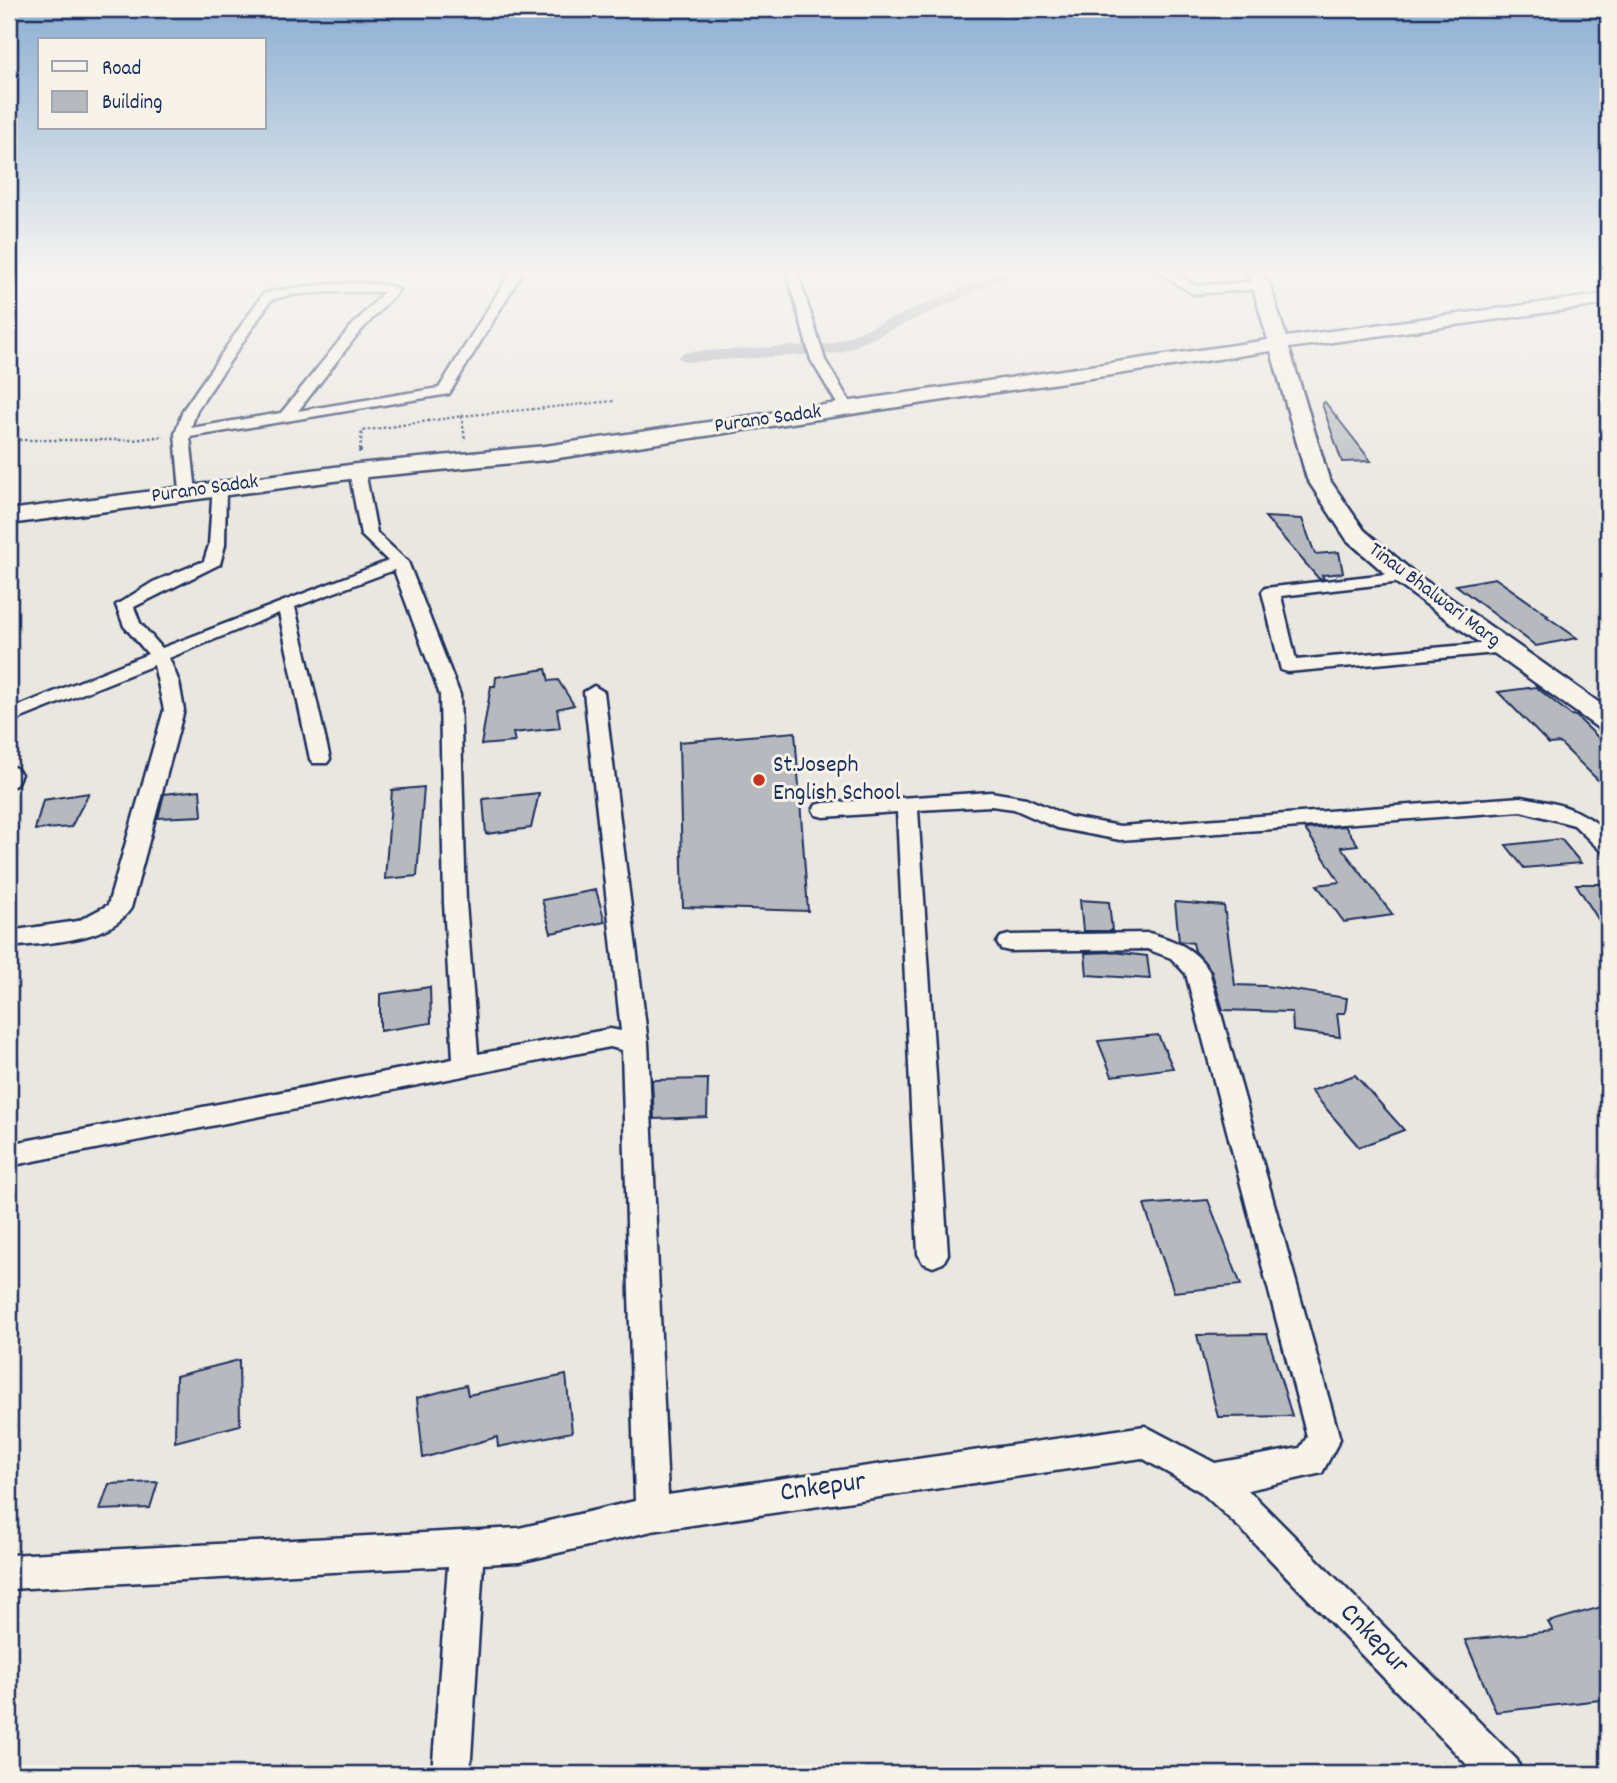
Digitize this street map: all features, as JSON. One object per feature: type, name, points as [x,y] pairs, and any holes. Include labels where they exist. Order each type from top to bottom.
[{"type":"main road","name":"Purano Sadak","points":[[9,517],[357,471],[545,453],[1196,356]]},
{"type":"main road","name":"Tinau Bhalwari Marg","points":[[1281,356],[1318,478],[1355,536],[1404,577],[1608,722]]},
{"type":"street","points":[[188,492],[182,434],[190,410],[226,356]]},
{"type":"street","points":[[286,417],[334,356]]},
{"type":"street","points":[[182,434],[444,391],[465,356]]},
{"type":"street","points":[[817,356],[847,409]]},
{"type":"street","points":[[357,471],[369,535],[400,562],[450,695],[455,903],[466,1066]]},
{"type":"street","points":[[9,939],[87,927],[111,917],[119,908],[174,710],[172,688],[158,655],[131,622],[125,605],[159,586],[212,564],[217,545],[218,488]]},
{"type":"street","points":[[9,717],[286,604],[400,562]]},
{"type":"street","points":[[1404,577],[1271,592],[1288,666],[1501,648]]},
{"type":"street","points":[[286,604],[320,759]]},
{"type":"street","points":[[594,692],[635,1043],[652,1514]]},
{"type":"street","points":[[9,772],[9,781]]},
{"type":"street","points":[[824,810],[991,799],[1019,803],[1065,823],[1120,833],[1521,804],[1545,808],[1582,820],[1608,845]]},
{"type":"street","points":[[908,806],[933,1254]]},
{"type":"street","points":[[1009,943],[1149,942],[1179,952],[1197,971],[1324,1439],[1310,1461],[1213,1480]]},
{"type":"street","points":[[9,1155],[610,1038],[635,1043]]},
{"type":"street","name":"Cnkepur","points":[[9,1572],[519,1545],[652,1514],[1145,1442],[1213,1480],[1503,1774]]},
{"type":"street","points":[[451,1774],[467,1549]]},
{"type":"path","points":[[357,471],[362,431],[462,416],[614,401]]},
{"type":"path","points":[[9,440],[133,440],[182,434]]},
{"type":"building","points":[[1325,402],[1371,461],[1342,462],[1322,404]]},
{"type":"building","points":[[1265,517],[1302,519],[1315,554],[1339,552],[1343,573],[1322,575],[1324,579],[1319,579]]},
{"type":"building","points":[[1495,578],[1577,638],[1536,646],[1456,585]]},
{"type":"building","points":[[546,669],[549,681],[558,680],[574,705],[557,709],[560,728],[513,733],[515,742],[481,745],[491,686],[495,686],[496,677]]},
{"type":"building","points":[[1536,687],[1571,715],[1576,716],[1608,747],[1608,790],[1560,743],[1549,744],[1498,692]]},
{"type":"building","points":[[795,732],[808,911],[683,907],[679,742]]},
{"type":"building","points":[[424,787],[417,876],[385,879],[392,790]]},
{"type":"building","points":[[200,790],[202,816],[158,818],[164,794]]},
{"type":"building","points":[[89,793],[71,827],[35,830],[43,800]]},
{"type":"building","points":[[539,793],[531,828],[486,834],[483,799]]},
{"type":"building","points":[[1345,826],[1358,845],[1341,847],[1393,915],[1344,922],[1317,885],[1340,882],[1305,829]]},
{"type":"building","points":[[1561,839],[1581,863],[1524,868],[1506,845]]},
{"type":"building","points":[[1576,884],[1608,884],[1608,935]]},
{"type":"building","points":[[596,890],[605,922],[551,933],[542,900]]},
{"type":"building","points":[[1080,900],[1109,902],[1112,931],[1083,931]]},
{"type":"building","points":[[1175,902],[1224,906],[1235,985],[1266,986],[1347,998],[1345,1013],[1337,1013],[1340,1037],[1293,1031],[1292,1012],[1223,1010],[1211,970],[1195,951],[1193,943],[1179,941]]},
{"type":"building","points":[[1113,952],[1147,956],[1150,979],[1087,975],[1085,953]]},
{"type":"building","points":[[430,987],[431,1023],[380,1031],[380,994]]},
{"type":"building","points":[[1158,1035],[1173,1068],[1112,1076],[1098,1041]]},
{"type":"building","points":[[1355,1075],[1404,1130],[1359,1147],[1311,1091]]},
{"type":"building","points":[[708,1079],[707,1117],[654,1119],[652,1080]]},
{"type":"building","points":[[1208,1200],[1241,1285],[1174,1292],[1144,1205]]},
{"type":"building","points":[[1267,1334],[1292,1416],[1218,1417],[1197,1335]]},
{"type":"building","points":[[239,1360],[240,1425],[175,1442],[176,1376]]},
{"type":"building","points":[[566,1375],[572,1432],[498,1447],[497,1437],[423,1458],[417,1398],[466,1385],[468,1395]]},
{"type":"building","points":[[158,1482],[150,1508],[100,1510],[109,1484]]},
{"type":"building","points":[[1608,1605],[1608,1699],[1496,1712],[1465,1640],[1553,1631],[1548,1622]]},
{"type":"waterway","points":[[686,357],[701,356]]},
{"type":"place","name":"St.Joseph English School","points":[[759,780]]}]
